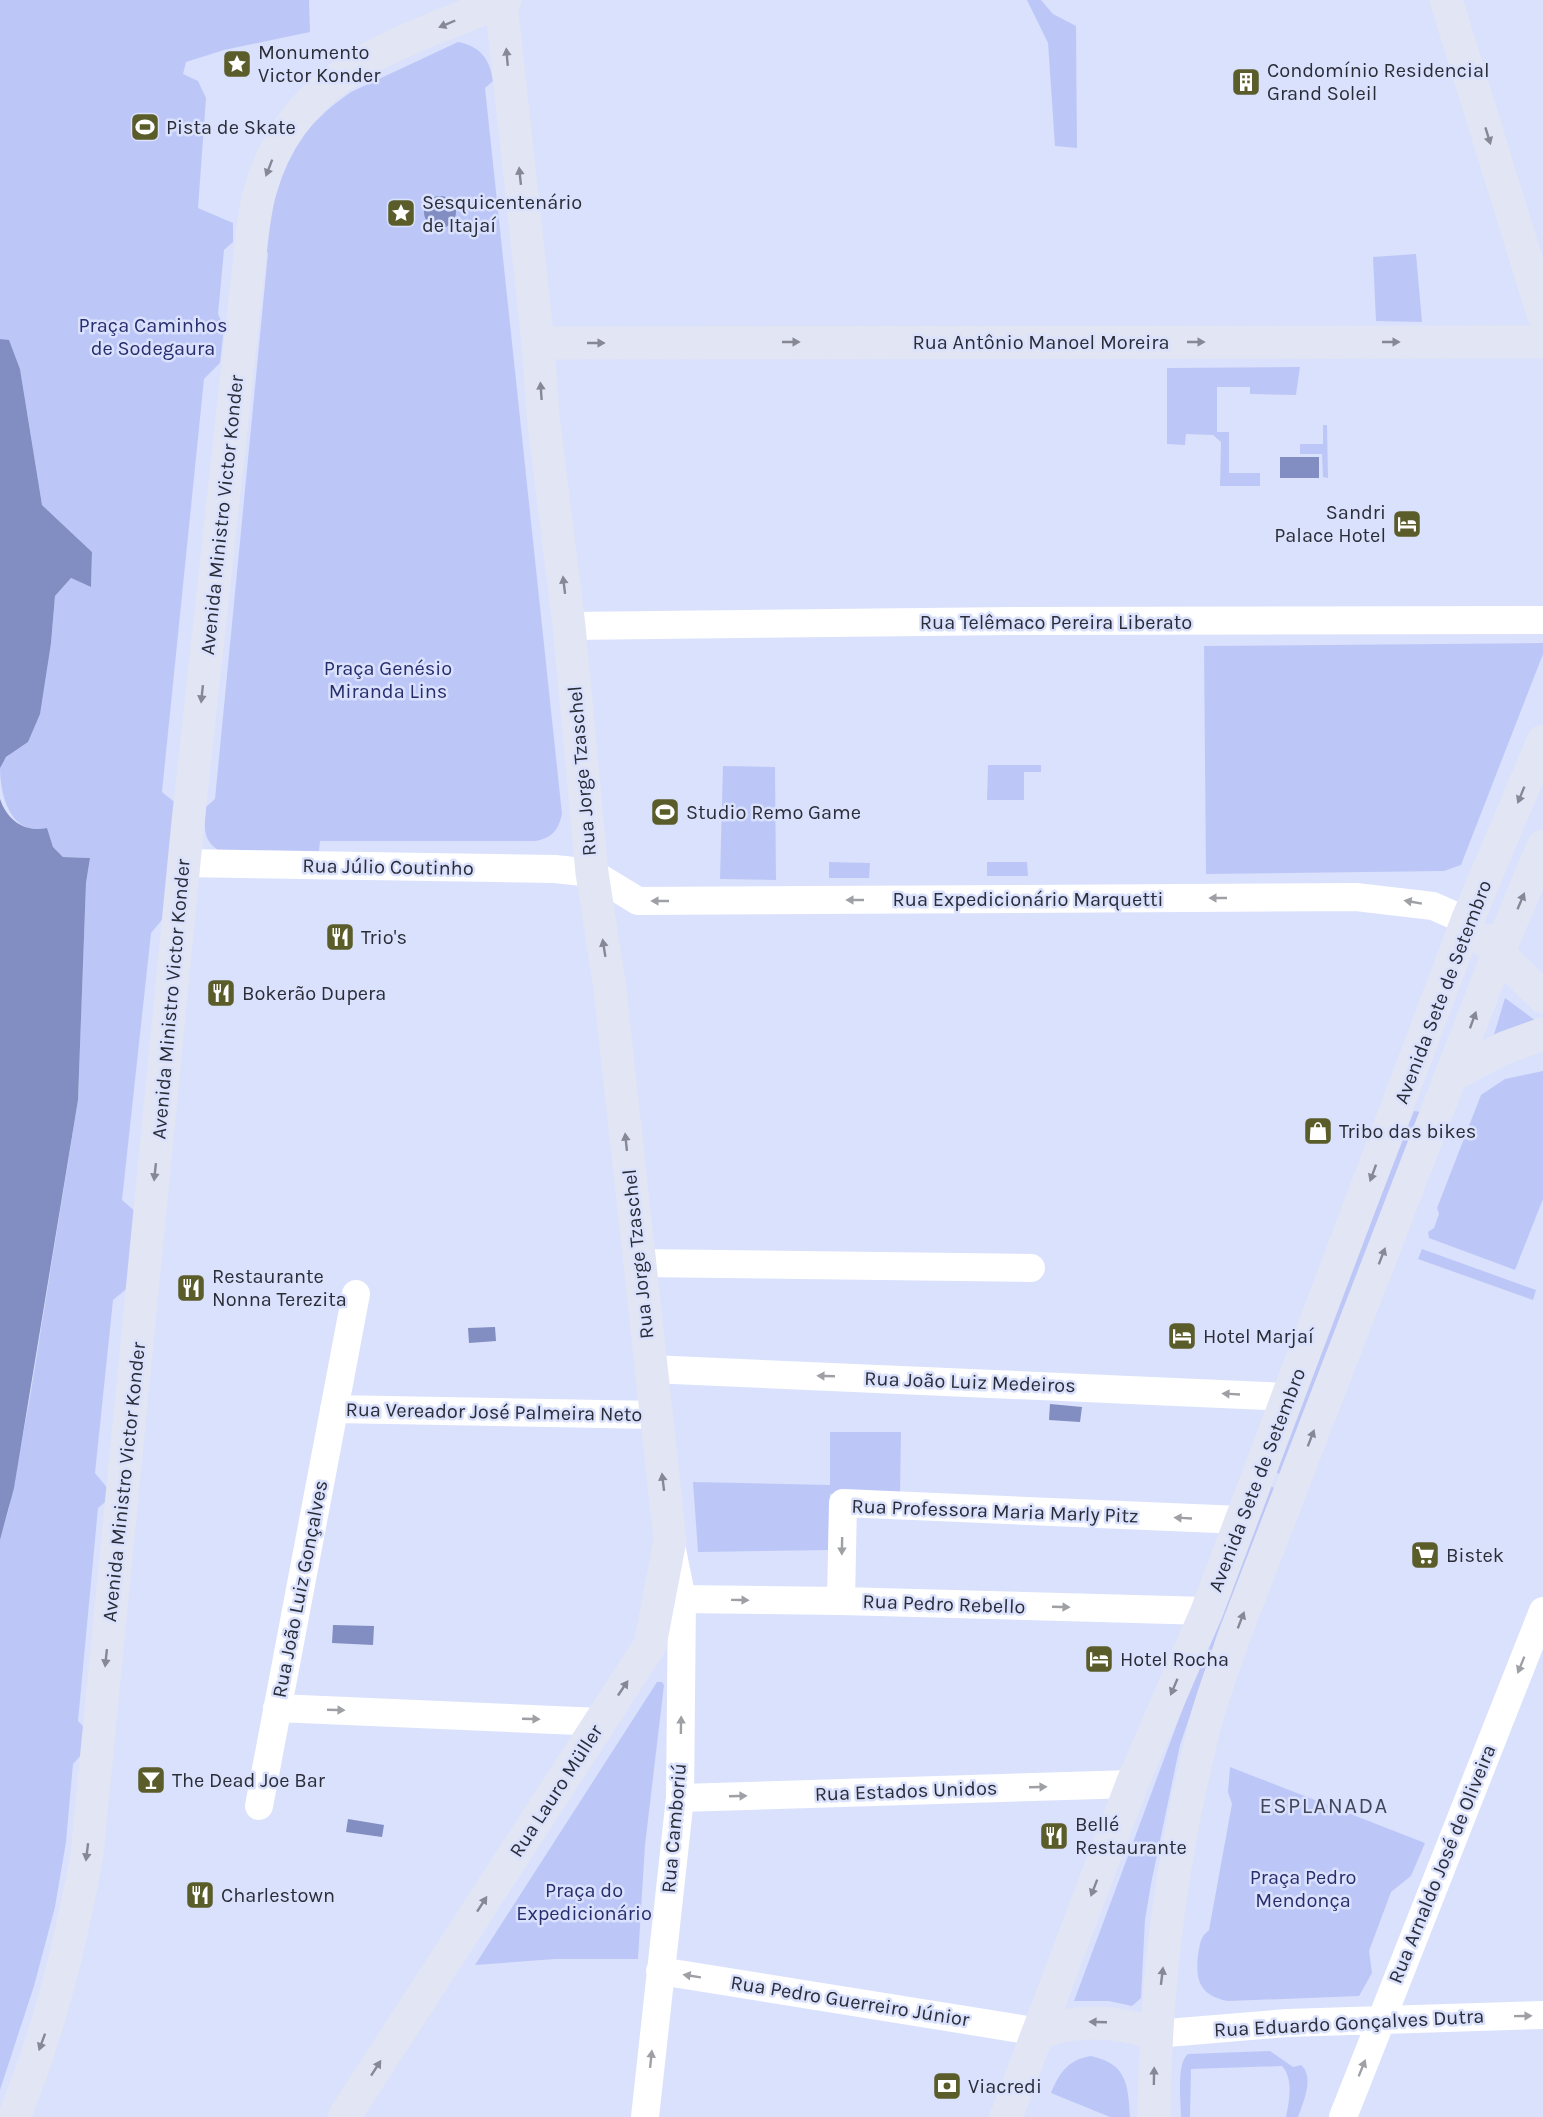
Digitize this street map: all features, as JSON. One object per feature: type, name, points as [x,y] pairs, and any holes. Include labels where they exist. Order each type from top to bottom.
[{"type":"main road","points":[[1446,0],[1543,314]]},
{"type":"main road","name":"Rua Jorge Tzaschel","points":[[502,1],[538,343],[543,417],[569,626],[592,873],[609,981],[654,1415],[670,1540]]},
{"type":"main road","name":"Avenida Ministro Victor Konder","points":[[14,2117],[47,2030],[74,1931],[87,1854],[184,863],[252,239],[260,192],[269,163],[287,132],[309,103],[343,72],[371,57],[502,1]]},
{"type":"main road","name":"Rua Antônio Manoel Moreira","points":[[538,343],[1543,342]]},
{"type":"main road","name":"Avenida Sete de Setembro","points":[[1006,2117],[1132,1784],[1206,1611],[1289,1396],[1467,921],[1543,741]]},
{"type":"main road","name":"Avenida Sete de Setembro","points":[[1154,2117],[1155,2034],[1181,1827],[1205,1723],[1233,1639],[1498,954],[1543,846]]},
{"type":"main road","points":[[1467,921],[1543,997]]},
{"type":"main road","points":[[1452,1075],[1504,1048],[1543,1034]]},
{"type":"main road","name":"Rua Lauro Müller","points":[[344,2117],[650,1645],[670,1540]]},
{"type":"main road","points":[[1040,2032],[1072,2024],[1098,2022],[1123,2024],[1155,2034]]},
{"type":"street","name":"Rua Telêmaco Pereira Liberato","points":[[569,626],[1543,620]]},
{"type":"street","name":"Rua Júlio Coutinho","points":[[184,863],[555,869],[592,873]]},
{"type":"street","name":"Rua Expedicionário Marquetti","points":[[592,873],[638,901],[1356,897],[1433,906],[1467,921]]},
{"type":"street","points":[[638,1263],[1031,1268]]},
{"type":"street","name":"Rua João Luiz Gonçalves","points":[[356,1294],[277,1708],[601,1722]]},
{"type":"street","name":"Rua João Luiz Medeiros","points":[[650,1369],[1289,1396]]},
{"type":"street","name":"Rua Vereador José Palmeira Neto","points":[[334,1409],[654,1415]]},
{"type":"street","name":"Rua Professora Maria Marly Pitz","points":[[841,1601],[843,1503],[1241,1520]]},
{"type":"street","name":"Rua Camboriú","points":[[645,2117],[680,1798],[682,1599],[670,1540]]},
{"type":"street","name":"Rua Pedro Rebello","points":[[682,1599],[1206,1611]]},
{"type":"street","name":"Rua Arnaldo José de Oliveira","points":[[1343,2117],[1543,1611]]},
{"type":"street","points":[[258,1806],[277,1708]]},
{"type":"street","name":"Rua Estados Unidos","points":[[680,1798],[1132,1784]]},
{"type":"street","name":"Rua Pedro Guerreiro Júnior","points":[[660,1971],[1040,2032]]},
{"type":"street","name":"Rua Eduardo Gonçalves Dutra","points":[[1155,2034],[1287,2023],[1543,2015]]},
{"type":"green space","name":"Praça Caminhos de Sodegaura","points":[[0,0],[309,0],[310,32],[224,50],[186,62],[183,74],[198,81],[206,98],[198,208],[233,223],[233,242],[224,250],[218,314],[224,327],[220,363],[204,379],[162,792],[177,804],[166,915],[151,933],[122,1200],[136,1212],[130,1286],[113,1300],[95,1473],[109,1490],[109,1499],[98,1508],[78,1721],[85,1728],[82,1754],[73,1764],[66,1842],[55,1907],[34,1986],[0,2090],[0,1540],[9,1508],[30,1397],[78,1100],[86,883],[90,858],[63,857],[53,847],[47,828],[25,827],[17,821],[10,812],[2,791],[0,767],[8,756],[28,742],[51,643],[55,596],[71,578],[91,587],[92,552],[42,505],[20,369],[9,341],[0,339]]},
{"type":"green space","points":[[1027,0],[1041,0],[1053,14],[1076,26],[1077,148],[1055,146],[1048,43]]},
{"type":"green space","name":"Praça Genésio Miranda Lins","points":[[458,42],[478,50],[483,55],[493,81],[485,88],[562,814],[556,829],[550,836],[535,841],[320,841],[319,851],[218,850],[206,836],[206,807],[215,799],[268,253],[261,246],[272,199],[288,159],[299,141],[330,108],[351,92]]},
{"type":"green space","points":[[1416,254],[1422,322],[1376,321],[1373,257]]},
{"type":"green space","points":[[1300,367],[1296,395],[1250,394],[1250,387],[1217,387],[1217,432],[1229,432],[1229,473],[1260,473],[1260,486],[1220,486],[1221,442],[1213,435],[1186,434],[1185,445],[1167,444],[1167,368]]},
{"type":"green space","points":[[1323,425],[1327,425],[1328,478],[1323,477],[1322,454],[1300,454],[1300,444],[1323,444]]},
{"type":"green space","points":[[1543,643],[1543,654],[1461,865],[1444,871],[1206,874],[1204,646]]},
{"type":"green space","points":[[988,765],[1041,765],[1041,772],[1024,772],[1024,800],[987,800]]},
{"type":"green space","points":[[723,766],[775,767],[776,880],[720,879]]},
{"type":"green space","points":[[829,862],[870,863],[869,878],[829,878]]},
{"type":"green space","points":[[987,862],[1027,862],[1028,876],[987,876]]},
{"type":"green space","points":[[1505,998],[1540,1024],[1493,1038]]},
{"type":"green space","points":[[1543,1071],[1543,1199],[1515,1270],[1429,1238],[1428,1232],[1434,1228],[1439,1214],[1437,1208],[1481,1095],[1505,1079]]},
{"type":"green space","points":[[1414,1111],[1421,1112],[1280,1474],[1274,1472]]},
{"type":"green space","points":[[1422,1249],[1536,1290],[1533,1300],[1418,1259]]},
{"type":"green space","points":[[830,1432],[901,1432],[900,1495],[830,1494],[828,1550],[698,1552],[693,1482],[830,1485]]},
{"type":"green space","points":[[1269,1486],[1275,1488],[1215,1642],[1180,1745],[1145,1920],[1141,1998],[1132,2006],[1109,2001],[1074,2001],[1199,1665]]},
{"type":"green space","name":"Praça do Expedicionário","points":[[657,1682],[662,1682],[664,1685],[645,1845],[638,1959],[555,1959],[475,1965]]},
{"type":"green space","name":"Praça Pedro Mendonça","points":[[1230,1767],[1425,1843],[1411,1876],[1391,1892],[1369,1951],[1372,1973],[1359,1996],[1228,2001],[1211,1995],[1201,1986],[1197,1972],[1198,1955],[1202,1938],[1209,1930],[1232,1804],[1228,1792]]},
{"type":"green space","points":[[1270,2051],[1293,2067],[1301,2065],[1305,2070],[1307,2090],[1298,2117],[1286,2117],[1289,2084],[1286,2071],[1282,2066],[1191,2069],[1190,2117],[1181,2117],[1181,2074],[1184,2059],[1188,2054]]},
{"type":"green space","points":[[1091,2056],[1112,2064],[1119,2070],[1126,2085],[1130,2117],[1110,2117],[1051,2093],[1066,2068],[1077,2060]]},
{"type":"shaded area","points":[[440,196],[451,201],[456,212],[451,223],[440,228],[429,223],[424,212],[429,201]]},
{"type":"shaded area","points":[[0,339],[9,340],[20,369],[42,505],[92,552],[91,587],[71,578],[55,596],[51,643],[40,714],[28,742],[6,757],[0,768]]},
{"type":"shaded area","points":[[1280,457],[1319,457],[1319,478],[1280,478]]},
{"type":"shaded area","points":[[0,799],[12,819],[24,827],[47,828],[53,847],[63,857],[90,858],[86,883],[78,1100],[14,1488],[0,1540]]},
{"type":"shaded area","points":[[495,1327],[496,1341],[469,1343],[468,1328]]},
{"type":"shaded area","points":[[1050,1404],[1082,1407],[1080,1422],[1049,1420]]},
{"type":"shaded area","points":[[333,1625],[374,1626],[373,1645],[332,1643]]},
{"type":"shaded area","points":[[348,1819],[384,1825],[382,1837],[346,1832]]},
{"type":"place","name":"Monumento Victor Konder","points":[[237,64]]},
{"type":"place","name":"Condomínio Residencial Grand Soleil","points":[[1246,82]]},
{"type":"place","name":"Pista de Skate","points":[[145,127]]},
{"type":"place","name":"Sesquicentenário de Itajaí","points":[[401,213]]},
{"type":"place","name":"Sandri Palace Hotel","points":[[1407,524]]},
{"type":"place","name":"Studio Remo Game","points":[[665,812]]},
{"type":"place","name":"Trio's","points":[[340,937]]},
{"type":"place","name":"Bokerão Dupera","points":[[221,993]]},
{"type":"place","name":"Tribo das bikes","points":[[1318,1131]]},
{"type":"place","name":"Restaurante Nonna Terezita","points":[[191,1288]]},
{"type":"place","name":"Hotel Marjaí","points":[[1182,1336]]},
{"type":"place","name":"Bistek","points":[[1425,1555]]},
{"type":"place","name":"Hotel Rocha","points":[[1099,1659]]},
{"type":"place","name":"The Dead Joe Bar","points":[[151,1780]]},
{"type":"place","name":"Bellé Restaurante","points":[[1054,1836]]},
{"type":"place","name":"Charlestown","points":[[200,1895]]},
{"type":"place","name":"Viacredi","points":[[947,2086]]},
{"type":"district","name":"ESPLANADA","points":[[1324,1806]]}]
